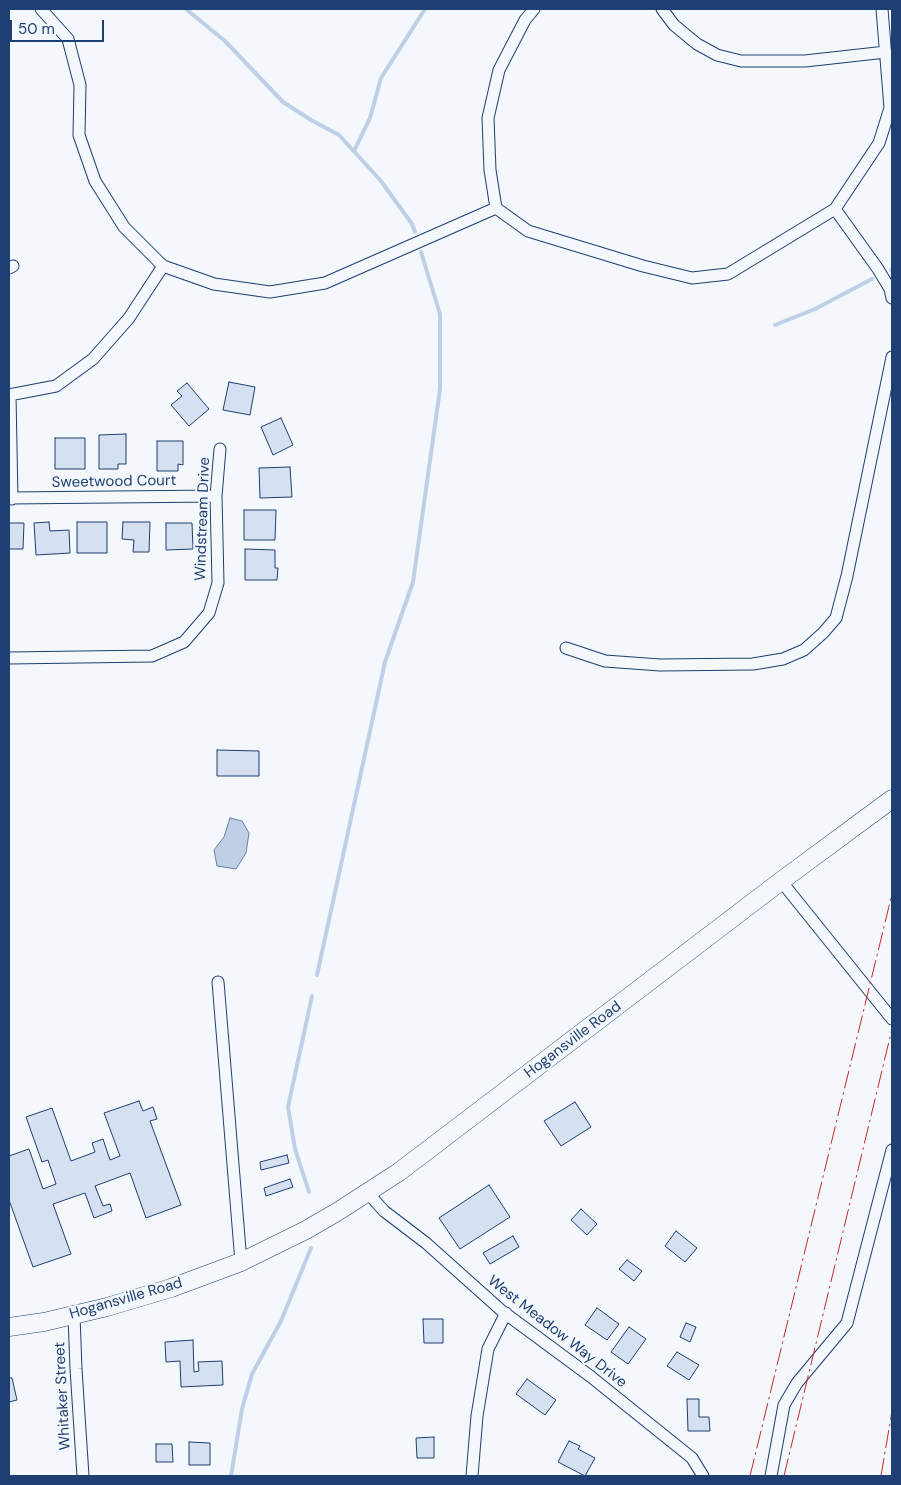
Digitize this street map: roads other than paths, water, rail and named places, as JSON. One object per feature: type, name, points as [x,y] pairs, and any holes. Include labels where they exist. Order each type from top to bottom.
[{"type":"main road","name":"Hogansville Road","points":[[9,1327],[107,1307],[171,1288],[242,1262],[306,1230],[368,1194],[892,799]]},
{"type":"street","points":[[41,9],[68,39],[80,85],[80,135],[95,181],[124,227],[163,266],[214,284],[270,292],[289,289],[325,282],[496,208]]},
{"type":"street","points":[[534,9],[525,20],[499,70],[488,118],[490,170],[496,208],[528,231],[643,266],[692,278],[728,274],[835,210],[879,143],[890,108],[882,9]]},
{"type":"street","points":[[662,9],[674,25],[697,44],[717,54],[741,61],[805,61],[886,52]]},
{"type":"street","points":[[835,210],[878,268],[890,289],[892,298]]},
{"type":"street","points":[[9,395],[56,386],[93,359],[129,318],[163,266]]},
{"type":"street","points":[[566,648],[605,661],[660,665],[753,664],[783,659],[804,650],[836,618],[847,576],[892,357]]},
{"type":"street","name":"Sweetwood Court","points":[[9,395],[11,499],[216,496]]},
{"type":"street","name":"Windstream Drive","points":[[9,658],[152,656],[184,642],[209,613],[218,583],[216,496],[220,450]]},
{"type":"street","points":[[781,881],[892,1019]]},
{"type":"street","points":[[218,982],[242,1262]]},
{"type":"street","points":[[771,1476],[784,1405],[797,1383],[847,1323],[892,1150]]},
{"type":"street","name":"West Meadow Way Drive","points":[[368,1194],[384,1211],[426,1243],[502,1311],[692,1458],[703,1476]]},
{"type":"street","points":[[472,1476],[477,1416],[488,1350],[506,1313]]},
{"type":"street","name":"Whitaker Street","points":[[74,1315],[83,1476]]},
{"type":"water","points":[[230,818],[242,821],[249,833],[246,853],[236,869],[217,866],[214,850],[224,837]]},
{"type":"waterway","points":[[186,9],[225,41],[283,102],[339,135],[381,181],[412,224],[415,232]]},
{"type":"waterway","points":[[354,151],[370,118],[381,78],[425,9]]},
{"type":"waterway","points":[[317,975],[385,662],[413,582],[440,389],[440,314],[421,252]]},
{"type":"waterway","points":[[775,325],[815,309],[872,279]]},
{"type":"waterway","points":[[309,1192],[295,1149],[288,1107],[312,996]]},
{"type":"waterway","points":[[231,1476],[242,1409],[252,1374],[281,1321],[311,1248]]}]
